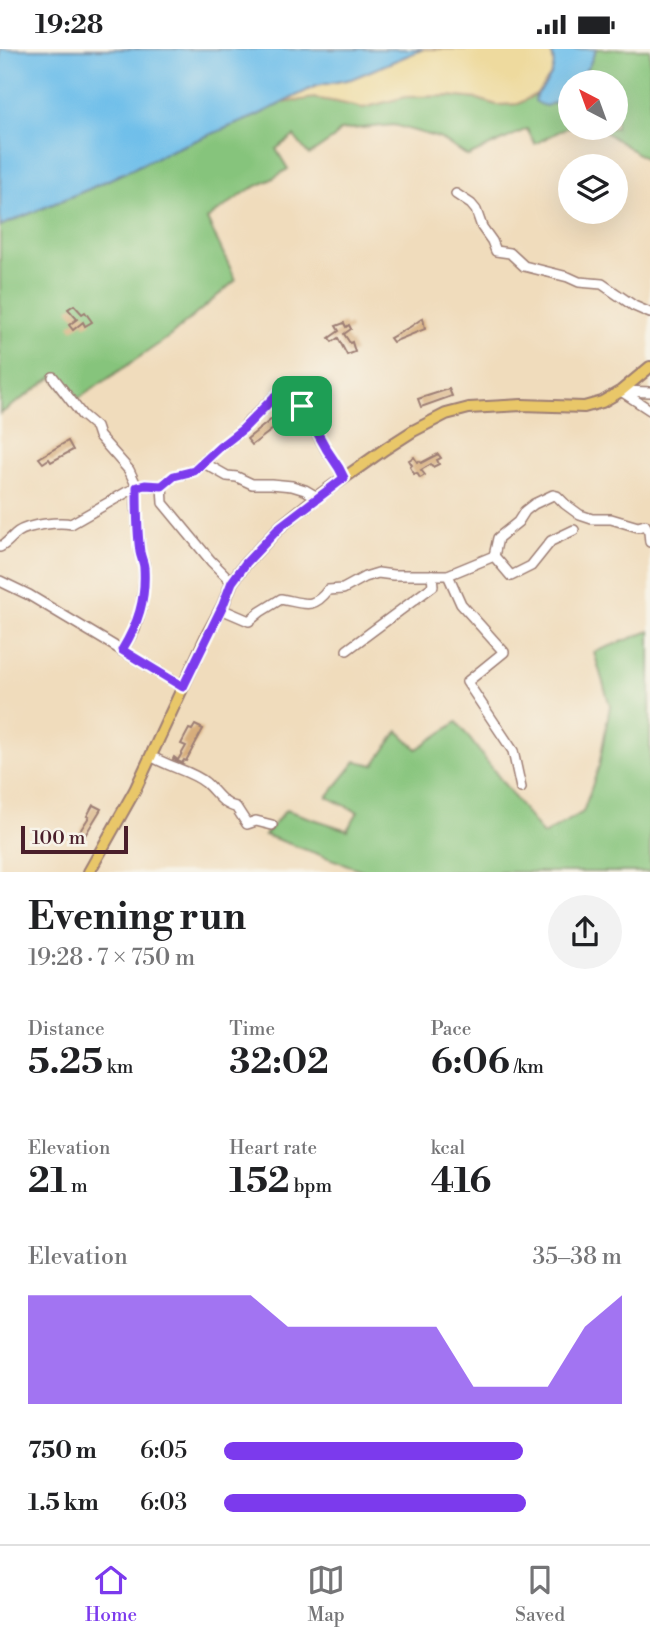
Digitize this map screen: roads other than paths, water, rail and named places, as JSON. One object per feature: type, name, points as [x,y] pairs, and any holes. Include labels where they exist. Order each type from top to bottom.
[{"type":"main road","points":[[89,872],[135,790],[232,582],[281,526],[317,497],[412,431],[446,414],[469,408],[522,405],[584,407],[602,402],[621,391],[650,367]]},
{"type":"street","points":[[456,194],[476,210],[496,251],[509,253],[524,266],[579,282],[602,284],[634,306],[650,313]]},
{"type":"street","points":[[53,377],[129,470],[137,487],[140,554],[144,564],[145,583],[135,629],[122,650]]},
{"type":"street","points":[[0,547],[7,544],[20,530],[62,522],[71,524],[137,487],[162,486],[174,476],[194,471],[243,429],[289,382],[344,478]]},
{"type":"street","points":[[621,391],[650,392]]},
{"type":"street","points":[[621,391],[650,410]]},
{"type":"street","points":[[204,463],[227,476],[252,484],[292,486],[317,497]]},
{"type":"street","points":[[162,486],[163,503],[232,582]]},
{"type":"street","points":[[494,556],[498,538],[518,522],[534,504],[553,495],[580,515],[592,519],[611,519],[638,527],[645,525],[650,542]]},
{"type":"street","points":[[494,556],[511,576],[531,566],[551,541],[574,530]]},
{"type":"street","points":[[221,609],[249,621],[281,599],[312,604],[320,600],[328,590],[343,589],[378,573],[448,575],[494,556]]},
{"type":"street","points":[[347,650],[433,586],[432,575]]},
{"type":"street","points":[[448,575],[461,604],[504,652],[467,682],[513,751],[521,787]]},
{"type":"street","points":[[0,581],[29,595],[183,687]]},
{"type":"street","points":[[151,756],[205,782],[230,806],[236,807],[247,824],[256,821],[272,825]]},
{"type":"water","points":[[0,49],[423,49],[351,79],[316,86],[256,116],[0,226]]},
{"type":"water","points":[[550,49],[596,49],[586,70],[558,70],[558,100],[546,106],[535,101],[553,69]]}]
